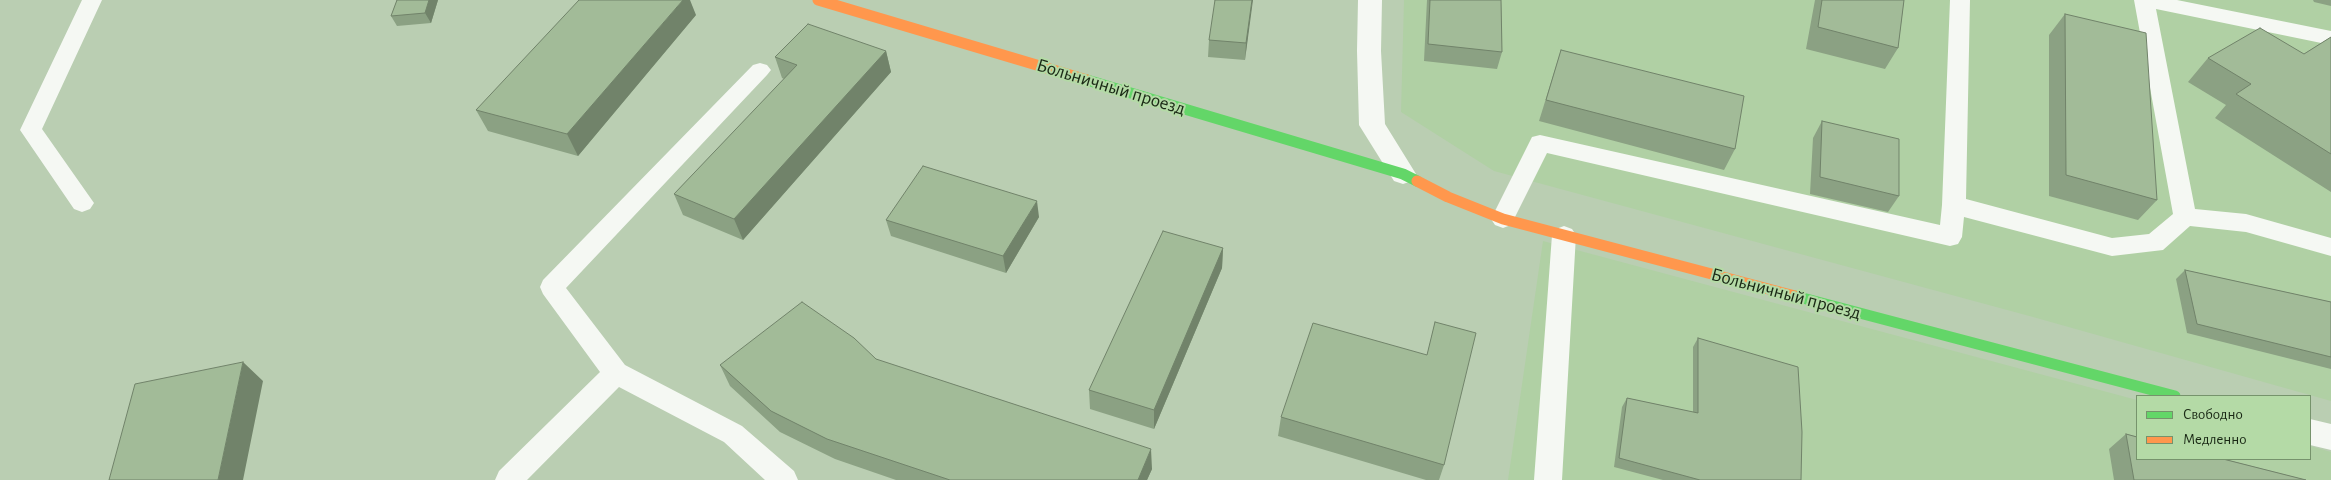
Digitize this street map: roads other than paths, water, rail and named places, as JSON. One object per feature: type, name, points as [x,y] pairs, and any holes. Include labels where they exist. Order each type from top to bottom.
[{"type":"street","name":"Больничный проезд","points":[[818,0],[1404,174],[1448,197],[1503,219],[2171,395]]},
{"type":"street","name":"Больничный проезд","points":[[1370,0],[1368,51],[1372,124],[1404,174]]},
{"type":"street","points":[[2311,432],[2331,438]]},
{"type":"lane","points":[[82,203],[31,130],[92,0]]},
{"type":"lane","points":[[1503,219],[1540,143],[1950,237],[1954,205],[1960,0]]},
{"type":"lane","points":[[2185,217],[2144,0],[2331,38]]},
{"type":"lane","points":[[760,70],[552,287],[616,373],[733,434],[784,480]]},
{"type":"lane","points":[[1954,205],[2112,247],[2155,243],[2185,217],[2246,223],[2331,247]]},
{"type":"lane","points":[[1548,480],[1564,235]]},
{"type":"lane","points":[[509,480],[616,373]]}]
